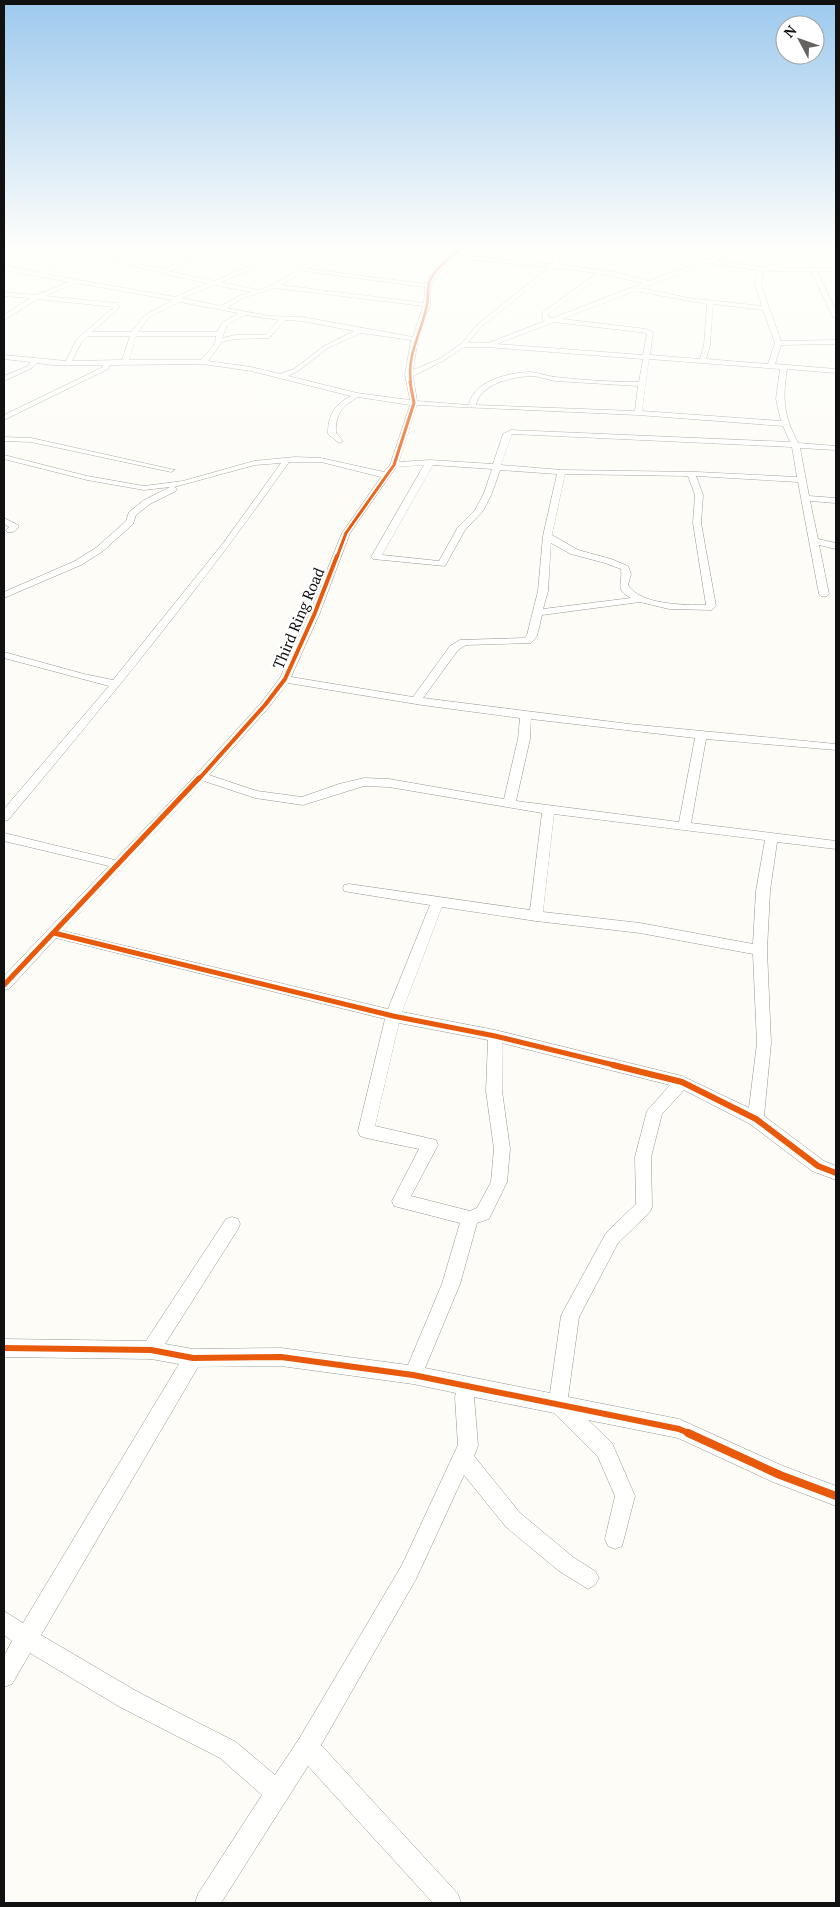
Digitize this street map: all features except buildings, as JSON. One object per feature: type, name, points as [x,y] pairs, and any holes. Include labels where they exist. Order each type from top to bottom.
[{"type":"street","points":[[68,363],[75,347],[83,337]]},
{"type":"street","points":[[125,362],[131,337]]},
{"type":"street","points":[[202,362],[220,337],[259,339],[267,337]]},
{"type":"street","points":[[281,376],[296,370],[326,347],[345,337]]},
{"type":"street","points":[[401,337],[415,339]]},
{"type":"street","points":[[409,375],[441,360],[463,345],[470,337]]},
{"type":"street","points":[[486,345],[508,337]]},
{"type":"street","points":[[638,414],[650,337]]},
{"type":"street","points":[[702,362],[708,337]]},
{"type":"street","points":[[771,366],[778,343],[776,337]]},
{"type":"street","name":"Third Ring Road","points":[[4,985],[201,776],[265,706],[286,679],[314,615],[346,533],[385,475],[394,465],[414,403],[409,375],[415,339]]},
{"type":"street","points":[[778,343],[836,342]]},
{"type":"street","points":[[463,345],[486,345],[836,371]]},
{"type":"street","points":[[4,357],[34,362],[68,363],[202,362],[281,376],[357,395],[414,403],[638,414],[784,424]]},
{"type":"street","points":[[4,379],[30,367],[34,362]]},
{"type":"street","points":[[4,418],[106,368],[106,363]]},
{"type":"street","points":[[784,367],[778,397],[784,424],[795,444],[824,594]]},
{"type":"street","points":[[472,407],[475,396],[480,390],[506,378],[521,375],[533,374],[554,379],[642,384]]},
{"type":"street","points":[[339,441],[332,434],[332,416],[340,404],[357,395]]},
{"type":"street","points":[[430,462],[376,557],[442,564],[461,529],[479,511],[488,493],[507,434],[518,431],[795,444],[834,448]]},
{"type":"street","points":[[4,439],[31,440],[171,470]]},
{"type":"street","points":[[797,457],[834,448]]},
{"type":"street","points":[[4,457],[87,478],[144,488],[184,483],[254,463],[295,459],[321,460],[385,475]]},
{"type":"street","points":[[4,817],[116,684],[227,544],[286,461]]},
{"type":"street","points":[[394,465],[430,462],[562,472],[691,474],[801,480]]},
{"type":"street","points":[[416,700],[454,648],[464,642],[528,641],[532,636],[543,591],[548,536],[562,472]]},
{"type":"street","points":[[538,613],[560,608],[618,604],[638,600],[705,608],[711,606],[697,523],[699,495],[691,474]]},
{"type":"street","points":[[4,595],[38,582],[85,559],[100,549],[130,522],[132,514],[147,502],[184,483]]},
{"type":"street","points":[[806,498],[836,500]]},
{"type":"street","points":[[4,521],[15,527],[10,530]]},
{"type":"street","points":[[548,536],[572,551],[610,560],[625,568],[626,574],[622,581],[622,588],[626,594],[638,600]]},
{"type":"street","points":[[815,541],[836,546]]},
{"type":"street","points":[[543,591],[551,599],[578,608]]},
{"type":"street","points":[[4,655],[82,677],[116,684]]},
{"type":"street","points":[[286,679],[526,716],[701,737],[732,737],[836,747]]},
{"type":"street","points":[[509,803],[524,739],[526,716]]},
{"type":"street","points":[[684,827],[701,737]]},
{"type":"street","points":[[201,776],[255,794],[294,801],[303,801],[364,782],[389,783],[548,810],[836,845]]},
{"type":"street","points":[[536,916],[548,810]]},
{"type":"street","points":[[4,837],[116,864]]},
{"type":"street","points":[[756,1119],[764,1043],[760,950],[763,891],[770,838]]},
{"type":"street","points":[[349,888],[536,916],[640,928],[760,950]]},
{"type":"street","points":[[438,901],[393,1016],[366,1131],[430,1145],[400,1201],[470,1218],[482,1214],[499,1182],[502,1149],[494,1091],[495,1036]]},
{"type":"street","points":[[54,933],[393,1016],[495,1036],[682,1082],[756,1119],[818,1166],[836,1172]]},
{"type":"street","points":[[558,1404],[570,1316],[612,1238],[644,1207],[643,1158],[655,1111],[682,1082]]},
{"type":"street","points":[[413,1375],[451,1284],[468,1232],[470,1218]]},
{"type":"street","points":[[151,1350],[232,1224]]},
{"type":"street","points":[[4,1348],[151,1350],[193,1358],[281,1357],[413,1375],[679,1429],[780,1475],[836,1496]]},
{"type":"street","points":[[4,1676],[193,1358]]},
{"type":"street","points":[[207,1903],[307,1746],[409,1572],[468,1446],[464,1397],[468,1387]]},
{"type":"street","points":[[558,1404],[605,1450],[625,1496],[615,1539]]},
{"type":"street","points":[[462,1458],[513,1520],[566,1564],[588,1578]]},
{"type":"street","points":[[4,1622],[26,1638],[128,1699],[228,1750],[278,1793]]},
{"type":"street","points":[[307,1746],[449,1903]]},
{"type":"cycle path","points":[[4,985],[196,782],[265,705],[285,679],[314,615],[346,533],[394,465],[414,403],[409,375],[416,337]]},
{"type":"cycle path","points":[[54,933],[393,1016],[495,1036],[682,1082],[756,1119],[818,1166],[836,1173]]},
{"type":"cycle path","points":[[4,1348],[151,1350],[193,1358],[281,1357],[413,1375],[679,1429],[780,1475],[836,1496]]}]
